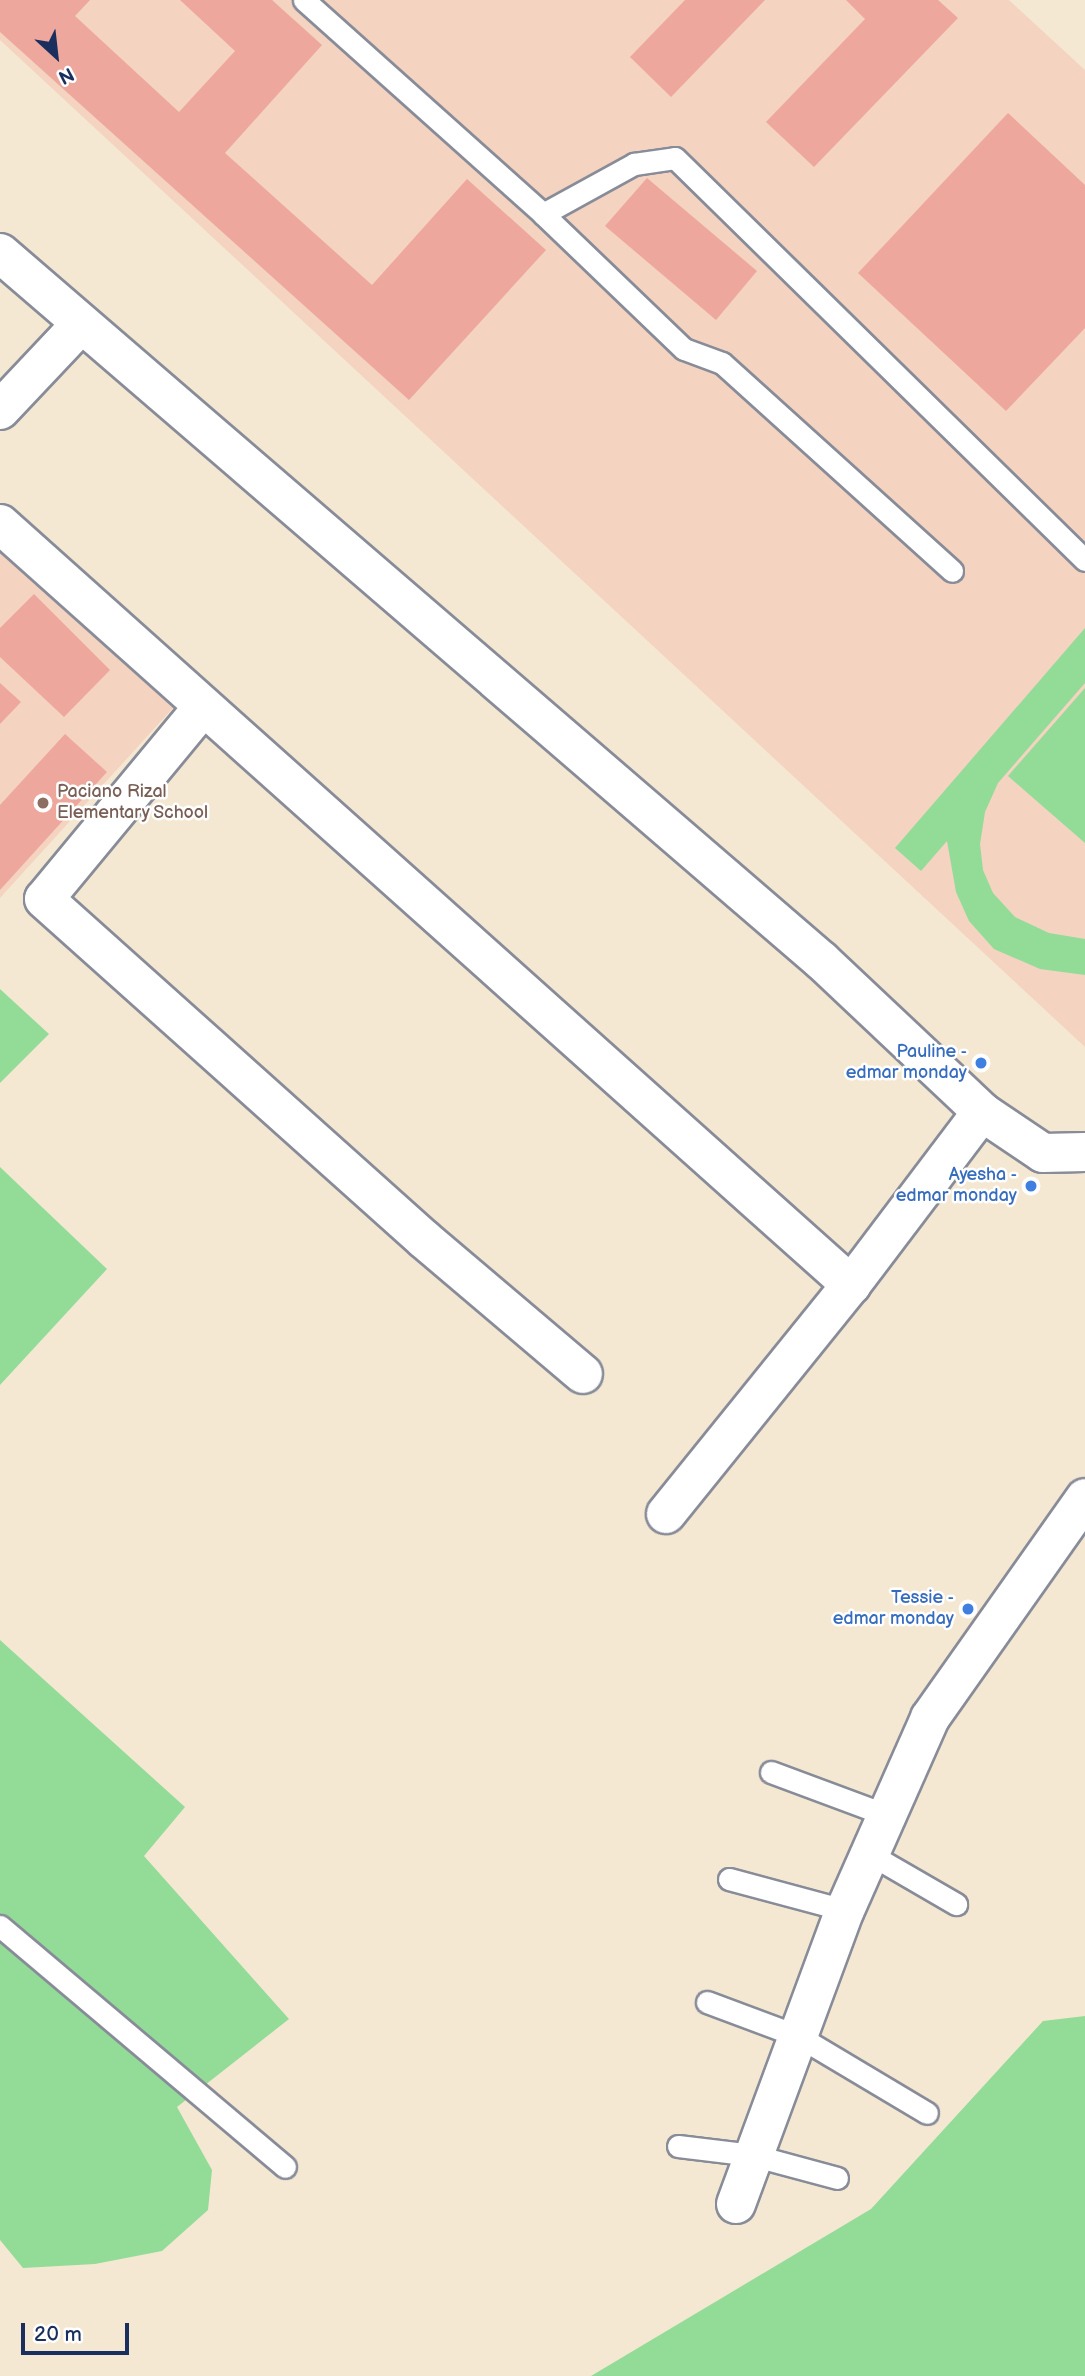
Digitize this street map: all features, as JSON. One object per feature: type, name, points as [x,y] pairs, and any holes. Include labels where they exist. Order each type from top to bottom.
[{"type":"street","points":[[0,253],[80,325],[822,961],[982,1112],[1043,1153],[1085,1152]]},
{"type":"street","points":[[0,410],[80,325]]},
{"type":"street","points":[[0,524],[851,1285]]},
{"type":"street","points":[[203,707],[44,899],[425,1240],[583,1374]]},
{"type":"street","points":[[666,1514],[851,1285],[982,1112]]},
{"type":"street","points":[[736,2204],[845,1910],[884,1814],[930,1718],[1085,1498]]},
{"type":"lane","points":[[304,0],[542,214],[684,349],[722,363],[951,571]]},
{"type":"lane","points":[[542,214],[634,164],[675,158],[1085,560]]},
{"type":"lane","points":[[771,1772],[884,1814]]},
{"type":"lane","points":[[868,1853],[956,1904]]},
{"type":"lane","points":[[729,1879],[845,1910]]},
{"type":"lane","points":[[0,1926],[285,2167]]},
{"type":"lane","points":[[707,2002],[798,2036],[927,2113]]},
{"type":"lane","points":[[678,2146],[752,2155],[837,2178]]},
{"type":"shaded area","points":[[0,0],[1009,0],[1085,70],[1085,1047],[0,40]]},
{"type":"shaded area","name":"Paciano Rizal Elementary School","points":[[0,550],[173,708],[0,898]]},
{"type":"green space","points":[[1085,628],[1085,683],[998,783],[985,812],[980,844],[983,870],[993,893],[1015,917],[1049,933],[1085,939],[1085,975],[1040,969],[994,949],[969,921],[956,892],[947,841],[921,871],[895,848]]},
{"type":"green space","points":[[1085,688],[1085,843],[1008,776]]},
{"type":"green space","points":[[0,989],[49,1034],[0,1083]]},
{"type":"green space","points":[[0,1167],[107,1269],[0,1385]]},
{"type":"green space","points":[[0,1640],[185,1807],[144,1856],[289,2019],[177,2107],[212,2170],[208,2210],[162,2251],[95,2264],[23,2268],[0,2240]]},
{"type":"green space","points":[[1085,2016],[1085,2376],[591,2376],[871,2209],[1043,2021]]},
{"type":"building","points":[[0,0],[90,0],[75,16],[179,112],[235,51],[180,0],[272,0],[322,45],[225,153],[372,285],[467,179],[546,250],[409,400],[0,32]]},
{"type":"building","points":[[685,0],[765,0],[671,97],[630,57]]},
{"type":"building","points":[[846,0],[938,0],[958,18],[814,167],[766,122],[865,19]]},
{"type":"building","points":[[1008,113],[1085,185],[1085,328],[1006,411],[858,273]]},
{"type":"building","points":[[647,178],[757,271],[716,320],[605,226]]},
{"type":"building","points":[[34,594],[110,670],[64,717],[0,657],[0,628]]},
{"type":"building","points":[[0,683],[21,702],[0,724]]},
{"type":"building","points":[[65,734],[107,772],[0,890],[0,805]]},
{"type":"place","name":"Paciano Rizal Elementary School","points":[[43,803]]},
{"type":"place","name":"Pauline - edmar monday","points":[[981,1063]]},
{"type":"place","name":"Ayesha - edmar monday","points":[[1031,1186]]},
{"type":"place","name":"Tessie - edmar monday","points":[[968,1609]]}]
